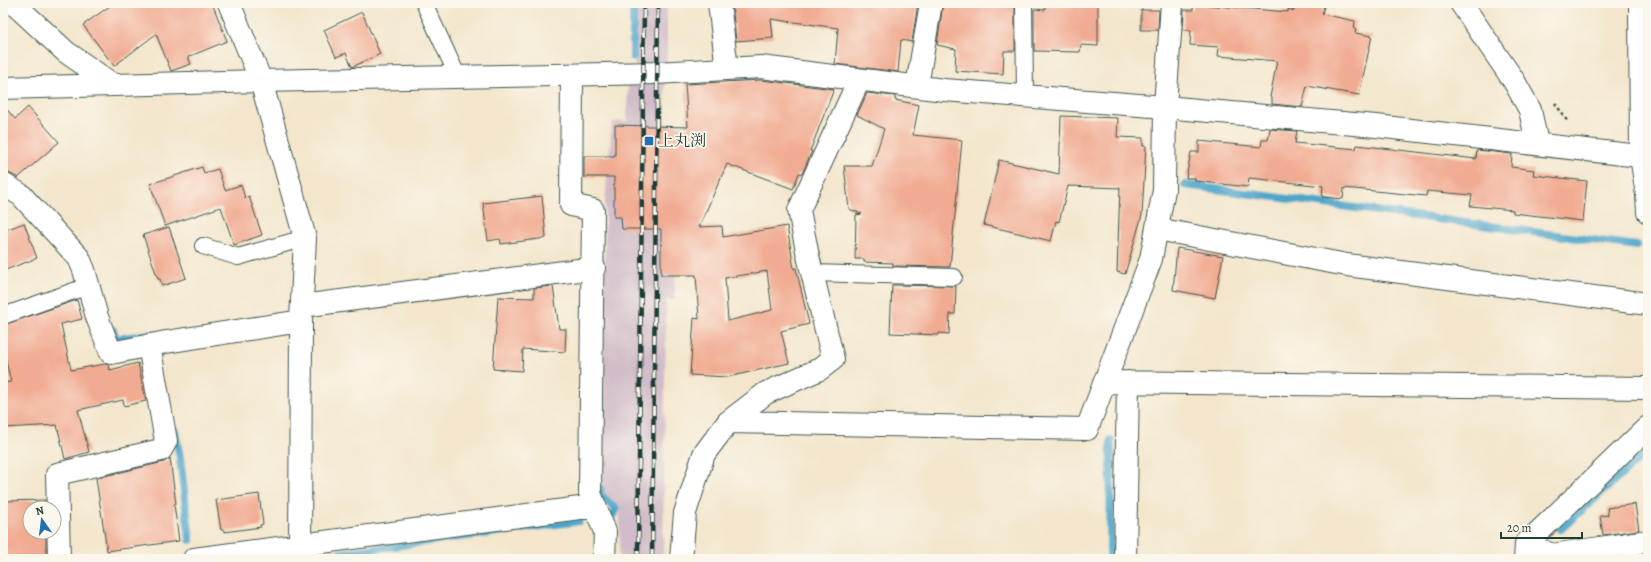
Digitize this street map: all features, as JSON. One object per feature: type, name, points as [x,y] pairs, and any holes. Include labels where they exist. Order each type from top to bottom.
[{"type":"street","points":[[13,3],[66,52],[112,84]]},
{"type":"street","points":[[229,3],[261,81],[305,238],[302,313],[301,552]]},
{"type":"street","points":[[719,3],[727,69]]},
{"type":"street","points":[[917,86],[931,3]]},
{"type":"street","points":[[728,422],[1087,429],[1151,259],[1157,229],[1164,190],[1164,107],[1172,3]]},
{"type":"street","points":[[1461,3],[1514,81],[1530,110],[1537,143]]},
{"type":"street","points":[[1640,3],[1644,156],[1648,212]]},
{"type":"street","points":[[3,88],[112,84],[656,74],[761,67],[917,86],[1376,126],[1644,156]]},
{"type":"street","points":[[572,75],[571,205],[593,210],[594,268],[590,493],[605,532],[604,559]]},
{"type":"street","points":[[681,559],[685,513],[704,454],[728,422],[766,393],[820,370],[833,359],[812,273],[799,210],[859,80]]},
{"type":"street","points":[[3,184],[21,195],[79,258],[111,353],[302,313],[594,268]]},
{"type":"street","points":[[1157,229],[1347,265],[1648,304]]},
{"type":"street","points":[[58,559],[57,474],[161,450],[166,441],[149,345]]},
{"type":"street","points":[[1105,382],[1648,388]]},
{"type":"street","points":[[1125,559],[1128,382]]},
{"type":"street","points":[[1526,551],[1648,426]]},
{"type":"street","points":[[194,559],[301,552],[595,506]]},
{"type":"street","points":[[1526,551],[1552,555],[1648,541]]},
{"type":"lane","points":[[424,3],[458,77]]},
{"type":"lane","points":[[1024,3],[1025,96]]},
{"type":"lane","points":[[203,246],[238,257],[305,238]]},
{"type":"lane","points":[[812,273],[954,277]]},
{"type":"lane","points":[[3,316],[88,286]]},
{"type":"shaded area","points":[[635,3],[667,3],[667,64],[634,66]]},
{"type":"shaded area","points":[[628,82],[665,82],[665,124],[684,125],[683,226],[676,226],[675,300],[666,300],[663,559],[619,559],[620,508],[603,493],[605,203],[612,122],[627,121]]},
{"type":"building","points":[[114,3],[212,3],[227,41],[188,57],[191,64],[171,71],[156,34],[114,66],[83,25]]},
{"type":"building","points":[[732,3],[918,3],[912,42],[901,40],[898,72],[835,64],[838,28],[771,19],[773,38],[736,41]]},
{"type":"building","points":[[943,3],[973,3],[1015,7],[1015,51],[1004,51],[1003,74],[955,71],[956,49],[937,45]]},
{"type":"building","points":[[1072,3],[1098,3],[1098,46],[1081,45],[1080,52],[1034,51],[1034,9],[1045,10],[1045,5],[1072,6]]},
{"type":"building","points":[[1295,3],[1325,3],[1322,14],[1355,21],[1355,33],[1372,36],[1359,95],[1307,86],[1302,107],[1272,104],[1272,98],[1270,97],[1277,61],[1218,56],[1219,47],[1190,45],[1191,30],[1183,30],[1184,10],[1193,10],[1193,4],[1288,12],[1288,9],[1294,11]]},
{"type":"building","points":[[1141,10],[1159,10],[1158,30],[1141,30]]},
{"type":"building","points":[[362,12],[380,54],[352,67],[346,53],[336,57],[324,30]]},
{"type":"building","points":[[761,80],[834,89],[810,151],[812,151],[802,174],[799,173],[793,189],[727,164],[699,227],[722,226],[723,237],[787,226],[794,269],[796,268],[809,324],[781,331],[789,363],[728,377],[690,375],[694,318],[699,319],[696,275],[661,275],[661,229],[622,229],[621,217],[614,217],[614,177],[584,177],[584,156],[615,156],[615,125],[688,127],[685,84]],"holes":[[[767,271],[772,310],[728,321],[725,278]]]},
{"type":"building","points":[[867,93],[895,96],[895,100],[919,105],[913,135],[962,140],[950,267],[893,266],[893,263],[864,262],[864,259],[855,259],[856,215],[862,214],[849,209],[844,166],[872,166],[884,129],[857,115]]},
{"type":"building","points":[[3,105],[15,119],[28,107],[59,142],[18,178],[3,168]]},
{"type":"building","points":[[1061,116],[1118,118],[1117,137],[1143,138],[1143,146],[1146,146],[1142,215],[1125,274],[1117,272],[1120,188],[1068,186],[1059,222],[1056,221],[1051,241],[984,225],[999,160],[1059,174]]},
{"type":"building","points":[[1270,129],[1297,131],[1295,143],[1356,149],[1357,145],[1476,159],[1477,150],[1512,154],[1511,167],[1534,170],[1533,175],[1587,181],[1583,221],[1513,213],[1513,210],[1470,206],[1472,195],[1427,191],[1426,196],[1344,188],[1343,199],[1322,197],[1323,186],[1249,178],[1248,187],[1195,181],[1195,178],[1186,178],[1191,152],[1199,152],[1199,141],[1261,147],[1262,140],[1268,140]]},
{"type":"building","points":[[202,167],[204,173],[218,169],[225,190],[241,185],[245,198],[249,196],[262,235],[234,245],[221,207],[165,226],[150,184]]},
{"type":"building","points":[[542,196],[546,238],[501,244],[500,239],[488,241],[483,203]]},
{"type":"building","points":[[24,223],[37,258],[3,271],[3,231]]},
{"type":"building","points":[[169,227],[186,278],[162,286],[160,279],[158,279],[143,235]]},
{"type":"building","points":[[1177,248],[1223,256],[1215,298],[1173,290]]},
{"type":"building","points":[[892,285],[956,286],[955,314],[950,314],[949,334],[890,333]]},
{"type":"building","points":[[553,286],[559,329],[566,329],[565,352],[523,349],[522,371],[493,369],[498,297],[534,298],[534,288]]},
{"type":"building","points":[[77,300],[82,319],[61,324],[71,370],[105,364],[109,365],[110,370],[138,363],[146,401],[124,406],[123,400],[78,410],[89,452],[65,459],[57,425],[3,428],[3,383],[11,382],[3,348],[3,325]]},
{"type":"building","points":[[170,458],[179,541],[107,551],[96,478],[164,462]]},
{"type":"building","points":[[259,494],[263,524],[260,525],[261,527],[224,532],[224,530],[221,530],[216,500]]},
{"type":"building","points":[[3,501],[22,501],[22,540],[46,540],[46,559],[3,559]]},
{"type":"building","points":[[1635,504],[1639,530],[1603,535],[1600,516],[1608,515],[1607,508]]},
{"type":"waterway","points":[[633,3],[633,57]]},
{"type":"waterway","points":[[1185,185],[1637,246]]},
{"type":"waterway","points":[[113,330],[116,339],[152,334]]},
{"type":"waterway","points":[[175,431],[180,458],[190,540]]},
{"type":"waterway","points":[[1110,559],[1111,440]]},
{"type":"waterway","points":[[1561,529],[1648,451]]},
{"type":"waterway","points":[[600,488],[600,495],[616,509],[611,518],[611,528]]},
{"type":"waterway","points":[[320,556],[579,521]]},
{"type":"railway","points":[[638,559],[644,3]]},
{"type":"railway","points":[[652,559],[658,3]]},
{"type":"place","name":"上丸渕","points":[[649,141]]}]
